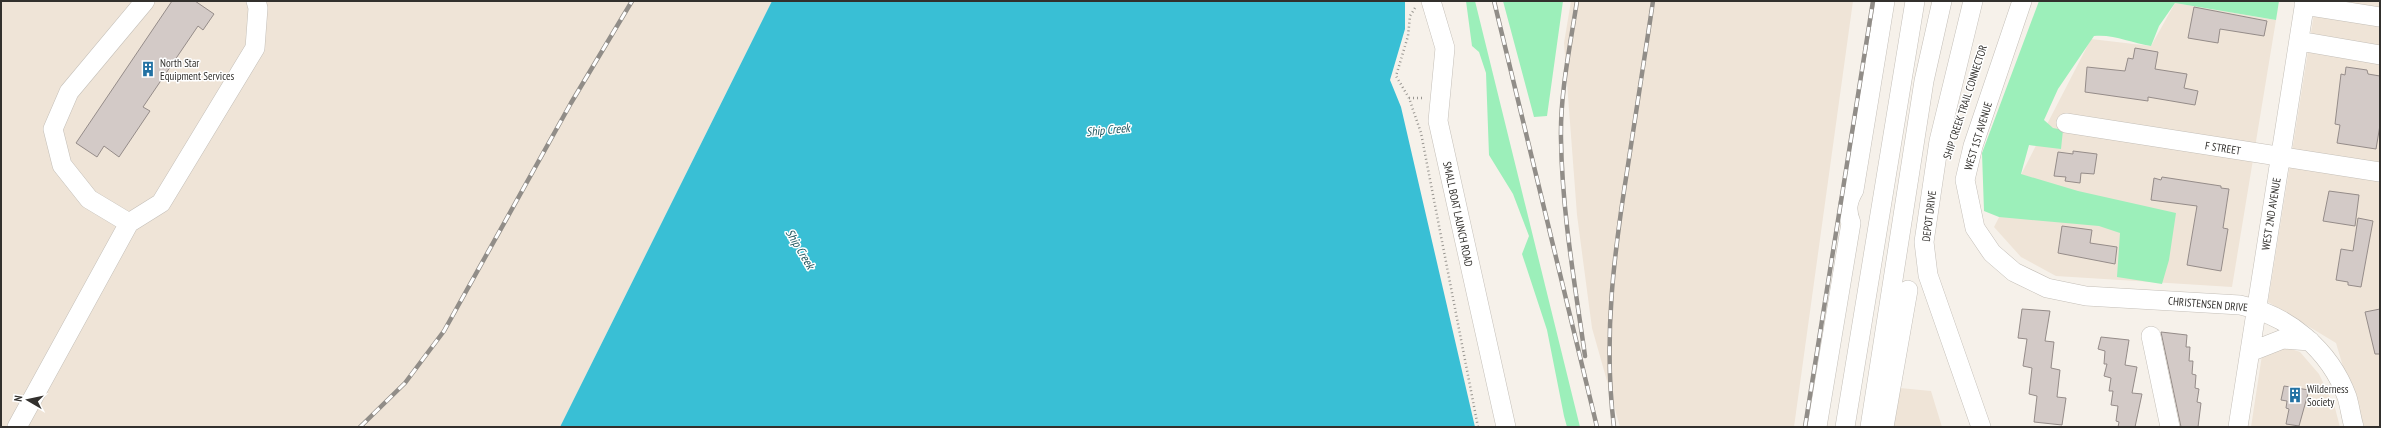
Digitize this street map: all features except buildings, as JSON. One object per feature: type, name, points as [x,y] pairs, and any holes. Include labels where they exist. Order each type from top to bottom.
[{"type":"street","points":[[129,223],[89,199],[62,165],[53,130],[69,92],[145,1]]},
{"type":"street","points":[[17,427],[129,223],[161,203],[255,48],[258,8],[256,1]]},
{"type":"street","points":[[1817,427],[1851,223],[1847,212],[1850,198],[1854,190],[1885,1]]},
{"type":"street","points":[[1845,427],[1915,1]]},
{"type":"street","points":[[1870,427],[1924,81],[1942,1]]},
{"type":"street","name":"DEPOT DRIVE","points":[[1973,1],[1939,141],[1924,242],[1928,275],[1981,427]]},
{"type":"street","name":"WEST 1ST AVENUE","points":[[2022,1],[1973,146],[1965,180],[1974,228],[1992,253],[2014,272],[2047,288]]},
{"type":"street","points":[[2304,3],[2380,17]]},
{"type":"street","name":"WEST 2ND AVENUE","points":[[2238,427],[2304,3]]},
{"type":"street","name":"SMALL BOAT LAUNCH ROAD","points":[[1426,4],[1446,48],[1438,121],[1506,427]]},
{"type":"street","points":[[2299,41],[2380,55]]},
{"type":"street","name":"F STREET","points":[[2066,122],[2380,172]]},
{"type":"street","name":"CHRISTENSEN DRIVE","points":[[2047,288],[2086,296],[2240,305],[2256,308],[2289,324],[2310,341],[2326,358],[2338,378],[2347,398],[2354,427]]},
{"type":"street","points":[[1884,427],[1908,290]]},
{"type":"street","points":[[2151,336],[2170,427]]},
{"type":"street","points":[[2250,352],[2283,339],[2310,341]]},
{"type":"path","points":[[1426,4],[1410,16],[1408,36],[1396,76],[1409,98],[1421,133],[1478,427]]},
{"type":"shaded area","points":[[1,1],[772,1],[560,427],[1,427]]},
{"type":"shaded area","points":[[1571,1],[1853,1],[1794,427],[1620,427],[1592,328],[1577,215],[1564,43]]},
{"type":"shaded area","points":[[2316,1],[2380,1],[2380,427],[2361,427],[2336,343],[2268,302]]},
{"type":"shaded area","points":[[2175,3],[2276,20],[2232,287],[2056,276],[2021,257],[1994,227],[2091,39],[2151,46]]},
{"type":"shaded area","points":[[2283,346],[2300,352],[2319,374],[2335,408],[2340,427],[2251,427],[2262,355]]},
{"type":"shaded area","points":[[1900,388],[1931,391],[1942,427],[1893,427]]},
{"type":"green space","points":[[1466,1],[1475,1],[1580,427],[1567,427],[1547,330],[1522,254],[1529,236],[1513,194],[1489,155],[1486,73],[1479,52],[1472,46]]},
{"type":"green space","points":[[1503,1],[1563,1],[1547,116],[1534,117]]},
{"type":"green space","points":[[2039,1],[2279,1],[2276,20],[2175,3],[2159,26],[2151,46],[2116,37],[2094,36],[2058,89],[2044,120],[2053,128],[2063,130],[2061,149],[2029,145],[2021,174],[2078,191],[2176,213],[2169,260],[2162,284],[2117,277],[2120,233],[2099,226],[1999,217],[1984,211],[1982,153]]},
{"type":"water","name":"Ship Creek","points":[[772,1],[1405,1],[1405,29],[1390,80],[1401,107],[1475,427],[560,427]]},
{"type":"railway","points":[[360,427],[405,383],[444,331],[571,103],[632,1]]},
{"type":"railway","points":[[1494,1],[1597,427]]},
{"type":"railway","points":[[1577,1],[1562,104],[1561,139],[1566,221],[1585,356]]},
{"type":"railway","points":[[1614,427],[1611,394],[1610,328],[1615,263],[1618,231],[1653,1]]},
{"type":"railway","points":[[1805,427],[1873,1]]},
{"type":"place","name":"North Star Equipment Services","points":[[148,69]]},
{"type":"place","name":"Wilderness Society","points":[[2295,395]]}]
